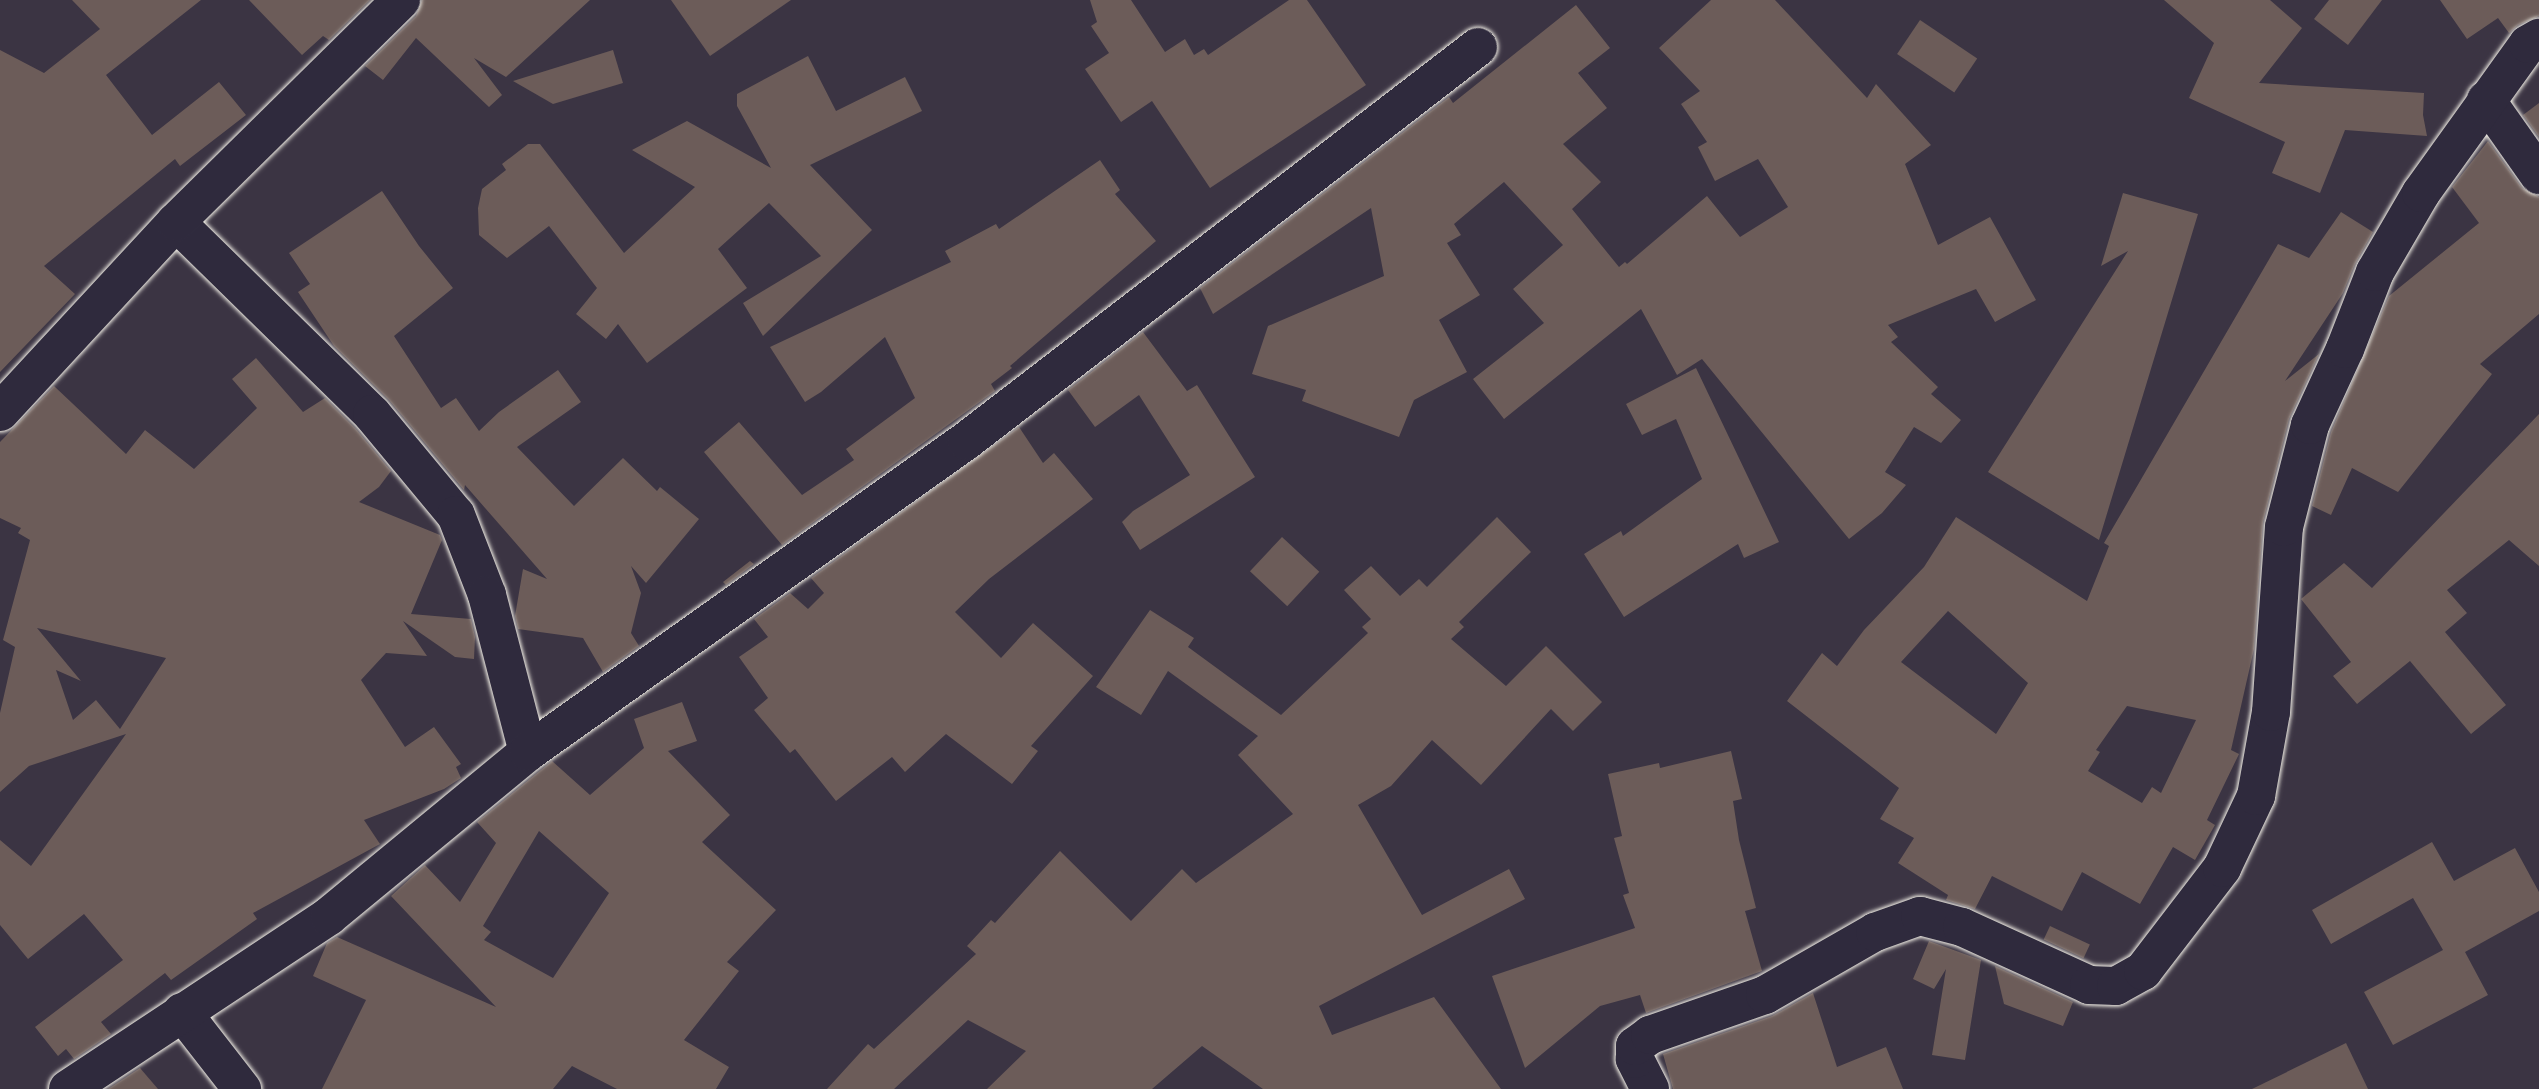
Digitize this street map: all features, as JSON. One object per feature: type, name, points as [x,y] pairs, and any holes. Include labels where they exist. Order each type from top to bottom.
[{"type":"street","points":[[0,412],[176,222],[401,0]]},
{"type":"street","points":[[1650,1089],[1635,1059],[1635,1046],[1650,1035],[1765,995],[1875,932],[1920,916],[1962,927],[2089,985],[2116,986],[2143,971],[2222,868],[2256,796],[2271,712],[2284,527],[2310,425],[2345,349],[2375,272],[2421,193],[2528,44],[2539,38]]},
{"type":"street","points":[[68,1089],[329,916],[528,752],[966,441],[1478,47]]},
{"type":"street","points":[[2486,100],[2539,175]]},
{"type":"street","points":[[176,222],[372,414],[456,515],[486,595],[528,752]]},
{"type":"street","points":[[182,1013],[242,1089]]},
{"type":"building","points":[[72,0],[201,0],[106,75],[152,135],[219,82],[246,115],[180,166],[175,159],[44,266],[75,294],[0,372],[0,50],[44,73],[100,29]]},
{"type":"building","points":[[249,0],[370,0],[329,40],[323,36],[302,55]]},
{"type":"building","points":[[422,0],[590,0],[506,77],[474,58],[502,95],[489,107],[416,38],[383,80],[365,66],[416,16]]},
{"type":"building","points":[[671,0],[791,0],[710,56]]},
{"type":"building","points":[[1090,0],[1131,0],[1165,52],[1185,39],[1194,55],[1204,49],[1208,55],[1289,0],[1307,0],[1366,85],[1210,188],[1152,101],[1121,122],[1085,69],[1109,53],[1091,26],[1097,22]]},
{"type":"building","points":[[1711,0],[1775,0],[1867,98],[1876,84],[1931,145],[1905,164],[1938,245],[1990,217],[2036,300],[1995,322],[1976,289],[1888,325],[1898,337],[1891,342],[1938,387],[1931,394],[1961,420],[1941,443],[1914,427],[1885,472],[1906,485],[1882,513],[1849,539],[1702,359],[1677,375],[1641,309],[1504,419],[1473,379],[1544,323],[1513,289],[1563,245],[1504,182],[1454,224],[1461,235],[1447,243],[1480,295],[1439,320],[1467,372],[1414,400],[1399,437],[1302,401],[1306,390],[1252,374],[1268,326],[1384,276],[1371,208],[1213,314],[1200,288],[1449,97],[1453,103],[1576,5],[1610,48],[1578,73],[1607,108],[1563,144],[1601,182],[1572,209],[1619,267],[1625,262],[1627,264],[1707,196],[1740,237],[1788,207],[1758,159],[1715,181],[1698,147],[1707,142],[1681,104],[1700,91],[1659,48]]},
{"type":"building","points":[[2164,0],[2270,0],[2302,28],[2259,83],[2424,93],[2423,115],[2427,136],[2345,130],[2320,193],[2272,173],[2285,142],[2189,98],[2214,43]]},
{"type":"building","points":[[2329,0],[2382,0],[2348,45],[2314,19]]},
{"type":"building","points":[[2440,0],[2539,0],[2539,16],[2518,25],[2509,33],[2498,18],[2467,39]]},
{"type":"building","points":[[1920,20],[1977,59],[1954,93],[1897,54]]},
{"type":"building","points":[[613,50],[623,83],[553,104],[513,81]]},
{"type":"building","points":[[808,56],[836,111],[905,77],[922,111],[810,165],[872,230],[763,336],[743,303],[821,256],[769,203],[718,249],[747,288],[647,363],[618,324],[606,339],[576,314],[597,288],[549,226],[507,258],[479,235],[478,208],[482,189],[506,170],[502,164],[528,144],[540,144],[624,253],[695,187],[632,150],[687,121],[771,168],[737,106],[737,94]]},
{"type":"building","points":[[2539,103],[2539,137],[2523,115]]},
{"type":"building","points":[[2488,141],[2522,188],[2539,197],[2539,314],[2480,364],[2492,374],[2398,492],[2352,468],[2331,515],[2312,506],[2331,432],[2389,296],[2479,223],[2452,187]]},
{"type":"building","points":[[1100,160],[1120,190],[1115,194],[1156,241],[1010,366],[1012,368],[991,384],[995,391],[782,545],[704,452],[739,422],[802,495],[854,460],[846,449],[915,398],[885,337],[821,392],[805,402],[770,347],[951,262],[945,251],[996,224],[999,229]]},
{"type":"building","points":[[382,191],[419,246],[453,288],[394,336],[441,408],[456,398],[479,431],[499,412],[558,370],[581,402],[517,447],[574,506],[623,458],[657,491],[660,487],[699,519],[646,583],[631,566],[641,593],[631,633],[639,646],[603,672],[583,638],[518,629],[515,616],[523,569],[547,579],[465,485],[464,490],[389,400],[334,346],[298,292],[310,284],[289,253]]},
{"type":"building","points":[[2123,193],[2198,214],[2099,540],[1988,472],[2128,251],[2101,266]]},
{"type":"building","points":[[2341,212],[2373,232],[2343,293],[2285,381],[2319,354],[2289,419],[2263,522],[2254,649],[2231,750],[2239,754],[2207,820],[2215,825],[2195,860],[2173,847],[2140,904],[2082,872],[2062,911],[1992,876],[1975,909],[1946,900],[1948,895],[1898,863],[1914,838],[1880,819],[1899,788],[1787,701],[1822,653],[1837,666],[1864,630],[1924,567],[1956,517],[2087,601],[2109,546],[2104,543],[2278,244],[2309,258]],"holes":[[[1948,611],[2028,683],[1996,734],[1901,662]],[[2127,706],[2196,720],[2161,793],[2152,787],[2142,803],[2088,771],[2100,752],[2096,750]]]},
{"type":"building","points":[[1143,332],[1187,391],[1197,385],[1255,477],[1140,550],[1122,522],[1133,511],[1190,475],[1139,395],[1095,427],[1068,390]]},
{"type":"building","points":[[256,358],[303,412],[325,398],[356,429],[391,471],[379,487],[359,502],[440,535],[442,540],[411,614],[471,619],[475,637],[474,659],[455,657],[403,621],[427,656],[386,653],[361,680],[405,747],[434,727],[461,764],[456,767],[461,778],[444,789],[364,820],[380,844],[253,913],[257,919],[171,980],[165,973],[101,1022],[111,1034],[74,1059],[66,1049],[58,1056],[35,1027],[123,960],[84,914],[28,959],[0,925],[0,840],[31,866],[126,734],[29,766],[0,792],[0,713],[15,647],[3,640],[30,540],[18,533],[21,528],[0,518],[0,442],[54,386],[126,454],[145,430],[194,469],[257,408],[232,379]],"holes":[[[37,628],[166,658],[120,729],[96,700],[73,720],[56,670],[81,681]]]},
{"type":"building","points":[[1696,368],[1779,542],[1744,558],[1738,544],[1624,617],[1584,554],[1621,531],[1623,536],[1702,479],[1676,419],[1642,435],[1626,404]]},
{"type":"building","points":[[2539,414],[2539,566],[2509,540],[2447,590],[2467,613],[2445,632],[2506,705],[2471,734],[2410,661],[2357,704],[2333,676],[2351,662],[2301,599],[2344,563],[2372,588]]},
{"type":"building","points":[[1019,427],[1043,463],[1054,453],[1093,499],[989,579],[955,612],[1001,658],[1033,623],[1093,676],[1031,746],[1038,751],[1012,784],[946,734],[905,772],[892,757],[836,801],[795,749],[790,753],[754,710],[768,698],[739,657],[768,637],[754,619],[790,593],[808,609],[824,593],[811,578]]},
{"type":"building","points":[[1497,517],[1531,552],[1459,622],[1464,627],[1451,639],[1506,686],[1546,646],[1602,702],[1573,731],[1551,709],[1481,785],[1432,740],[1391,786],[1358,805],[1422,915],[1509,869],[1525,899],[1319,1006],[1332,1035],[1434,997],[1501,1089],[1263,1089],[1202,1046],[1152,1089],[987,1089],[1026,1051],[968,1020],[894,1089],[827,1089],[868,1044],[874,1049],[976,954],[967,946],[991,920],[995,923],[1060,851],[1131,921],[1182,869],[1196,883],[1293,814],[1238,755],[1258,736],[1168,671],[1141,715],[1096,687],[1150,610],[1194,638],[1188,647],[1281,715],[1368,633],[1362,627],[1371,619],[1344,590],[1371,566],[1400,596],[1419,579],[1427,587]]},
{"type":"building","points":[[1282,537],[1319,572],[1287,606],[1250,571]]},
{"type":"building","points":[[750,561],[754,564],[726,585],[723,582]]},
{"type":"building","points":[[682,702],[697,741],[668,751],[730,815],[702,842],[776,910],[727,962],[739,971],[684,1040],[729,1067],[716,1089],[617,1089],[572,1066],[553,1089],[322,1089],[366,1000],[313,976],[327,943],[337,937],[496,1007],[391,896],[425,865],[460,902],[496,843],[477,822],[552,761],[590,795],[644,748],[634,719]],"holes":[[[539,831],[609,893],[553,978],[484,940],[491,932],[483,926]]]},
{"type":"building","points":[[1731,751],[1742,799],[1733,801],[1739,840],[1756,908],[1745,911],[1762,971],[1646,1013],[1640,995],[1600,1006],[1525,1068],[1492,976],[1635,928],[1623,895],[1629,893],[1614,838],[1622,836],[1608,774],[1659,763],[1660,768]]},
{"type":"building","points":[[2432,842],[2454,881],[2515,848],[2539,892],[2539,911],[2465,952],[2488,995],[2393,1045],[2364,992],[2443,950],[2413,898],[2331,944],[2312,910]]},
{"type":"building","points":[[2050,926],[2090,945],[2084,958],[2044,940]]},
{"type":"building","points":[[1929,941],[1981,960],[1965,1060],[1932,1055],[1946,969],[1934,989],[1913,979]]},
{"type":"building","points":[[1995,966],[2073,1002],[2063,1026],[2004,1004]]},
{"type":"building","points":[[1813,993],[1837,1067],[1886,1047],[1903,1089],[1673,1089],[1663,1054],[1772,1016]]},
{"type":"building","points":[[2346,1043],[2368,1089],[2252,1089]]},
{"type":"building","points":[[140,1068],[158,1089],[108,1089]]}]
